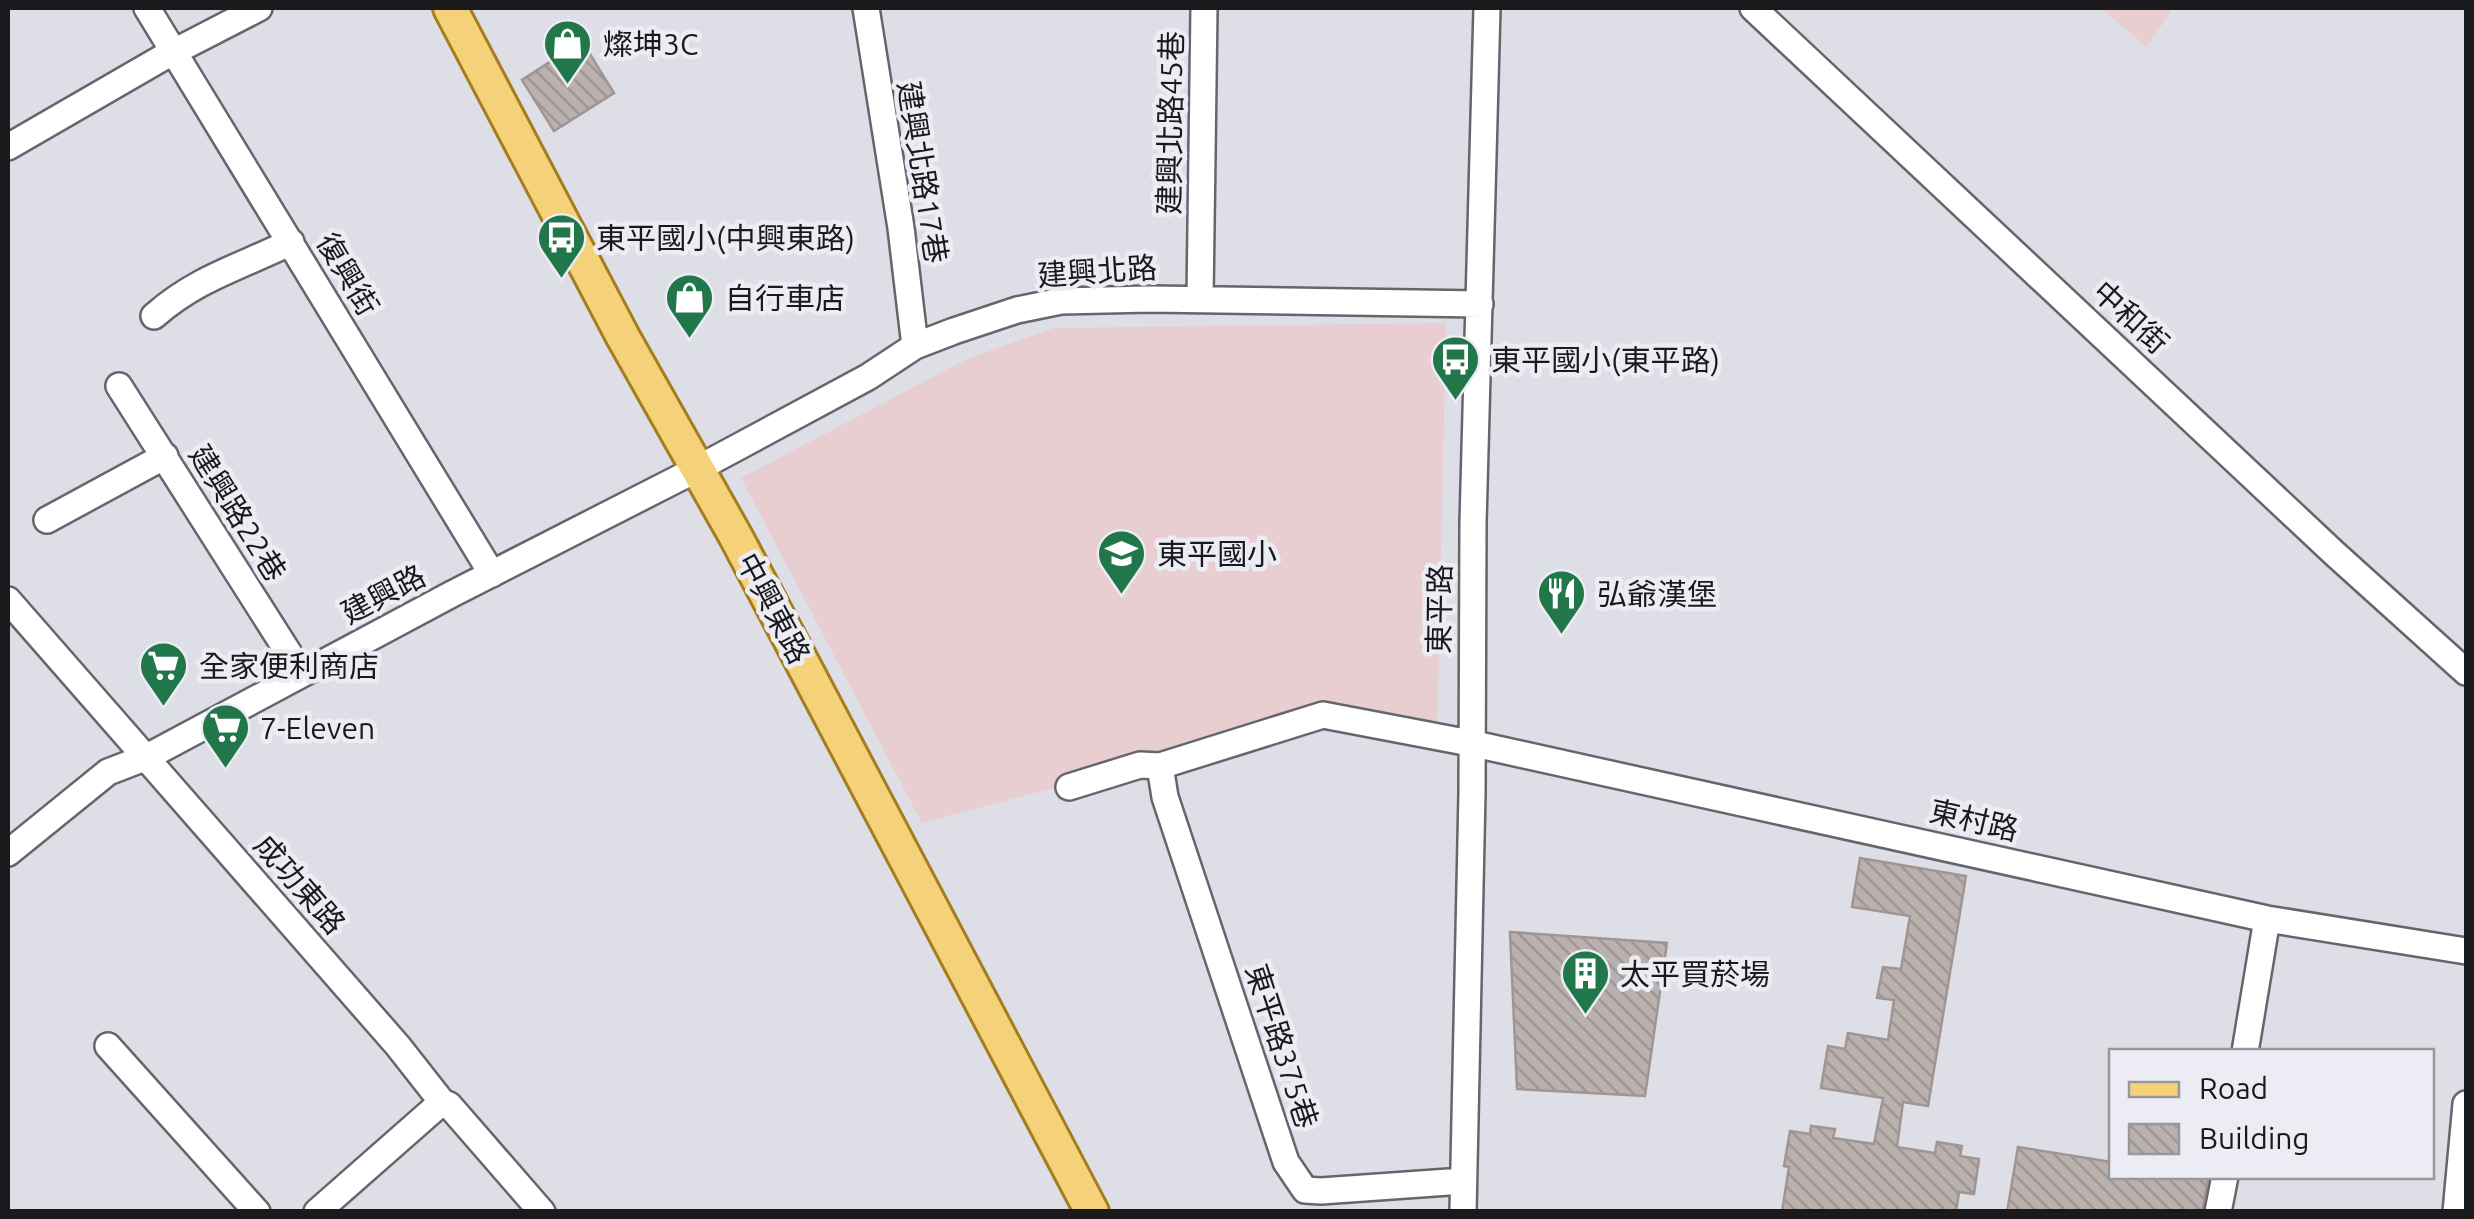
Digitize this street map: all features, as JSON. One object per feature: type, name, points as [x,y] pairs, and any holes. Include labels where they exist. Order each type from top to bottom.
[{"type":"main road","name":"中興東路","points":[[450,8],[615,320],[736,537],[1092,1212]]},
{"type":"street","name":"復興街","points":[[148,8],[492,574]]},
{"type":"street","points":[[8,147],[162,58],[260,8]]},
{"type":"street","name":"建興北路17巷","points":[[866,8],[901,228],[915,346]]},
{"type":"street","name":"建興北路45巷","points":[[1200,299],[1204,8]]},
{"type":"street","name":"東平路","points":[[1463,1212],[1488,8]]},
{"type":"street","name":"中和街","points":[[1753,8],[2466,672]]},
{"type":"street","points":[[154,316],[203,280],[290,242]]},
{"type":"street","name":"建興北路","points":[[697,469],[868,377],[915,346],[1017,310],[1060,301],[1200,299],[1480,304]]},
{"type":"street","name":"建興路22巷","points":[[120,386],[302,674]]},
{"type":"street","points":[[46,520],[165,456]]},
{"type":"street","name":"建興路","points":[[8,852],[108,772],[147,758],[697,469]]},
{"type":"street","name":"成功東路","points":[[8,600],[398,1046],[442,1102],[449,1105],[542,1212]]},
{"type":"street","points":[[1068,787],[1140,765],[1160,766],[1324,715],[1470,743]]},
{"type":"street","name":"東村路","points":[[1470,743],[2267,919],[2466,951]]},
{"type":"street","name":"東平路375巷","points":[[1160,766],[1165,797],[1286,1162],[1305,1190],[1463,1181]]},
{"type":"street","points":[[2246,1049],[2267,919]]},
{"type":"street","points":[[108,1046],[256,1212]]},
{"type":"street","points":[[316,1212],[442,1102]]},
{"type":"street","points":[[2456,1212],[2466,1104]]},
{"type":"street","points":[[2218,1212],[2224,1179]]},
{"type":"shaded area","points":[[2101,8],[2174,8],[2146,47]]},
{"type":"shaded area","name":"東平國小","points":[[1446,323],[1437,737],[1322,717],[922,823],[741,478],[967,359],[1054,328]]},
{"type":"building","name":"燦坤3C","points":[[582,41],[614,93],[554,131],[522,80]]},
{"type":"building","points":[[1860,858],[1966,876],[1928,1106],[1903,1102],[1897,1147],[1935,1153],[1937,1142],[1962,1146],[1960,1156],[1979,1159],[1974,1194],[1959,1192],[1956,1212],[1782,1212],[1790,1131],[1810,1134],[1811,1126],[1835,1129],[1833,1138],[1874,1144],[1883,1098],[1821,1088],[1828,1046],[1845,1049],[1848,1033],[1888,1040],[1894,1000],[1877,998],[1883,967],[1901,969],[1910,916],[1852,907]]},
{"type":"building","name":"太平買菸場","points":[[1510,932],[1667,943],[1645,1096],[1517,1089]]},
{"type":"building","points":[[2018,1147],[2109,1162],[2109,1179],[2208,1179],[2202,1212],[2007,1212]]},
{"type":"place","name":"燦坤3C","points":[[568,86]]},
{"type":"place","name":"東平國小(中興東路)","points":[[561,280]]},
{"type":"place","name":"自行車店","points":[[690,340]]},
{"type":"place","name":"東平國小(東平路)","points":[[1456,402]]},
{"type":"place","name":"東平國小","points":[[1122,596]]},
{"type":"place","name":"弘爺漢堡","points":[[1562,636]]},
{"type":"place","name":"全家便利商店","points":[[164,708]]},
{"type":"place","name":"7-Eleven","points":[[225,770]]},
{"type":"place","name":"太平買菸場","points":[[1585,1016]]}]
